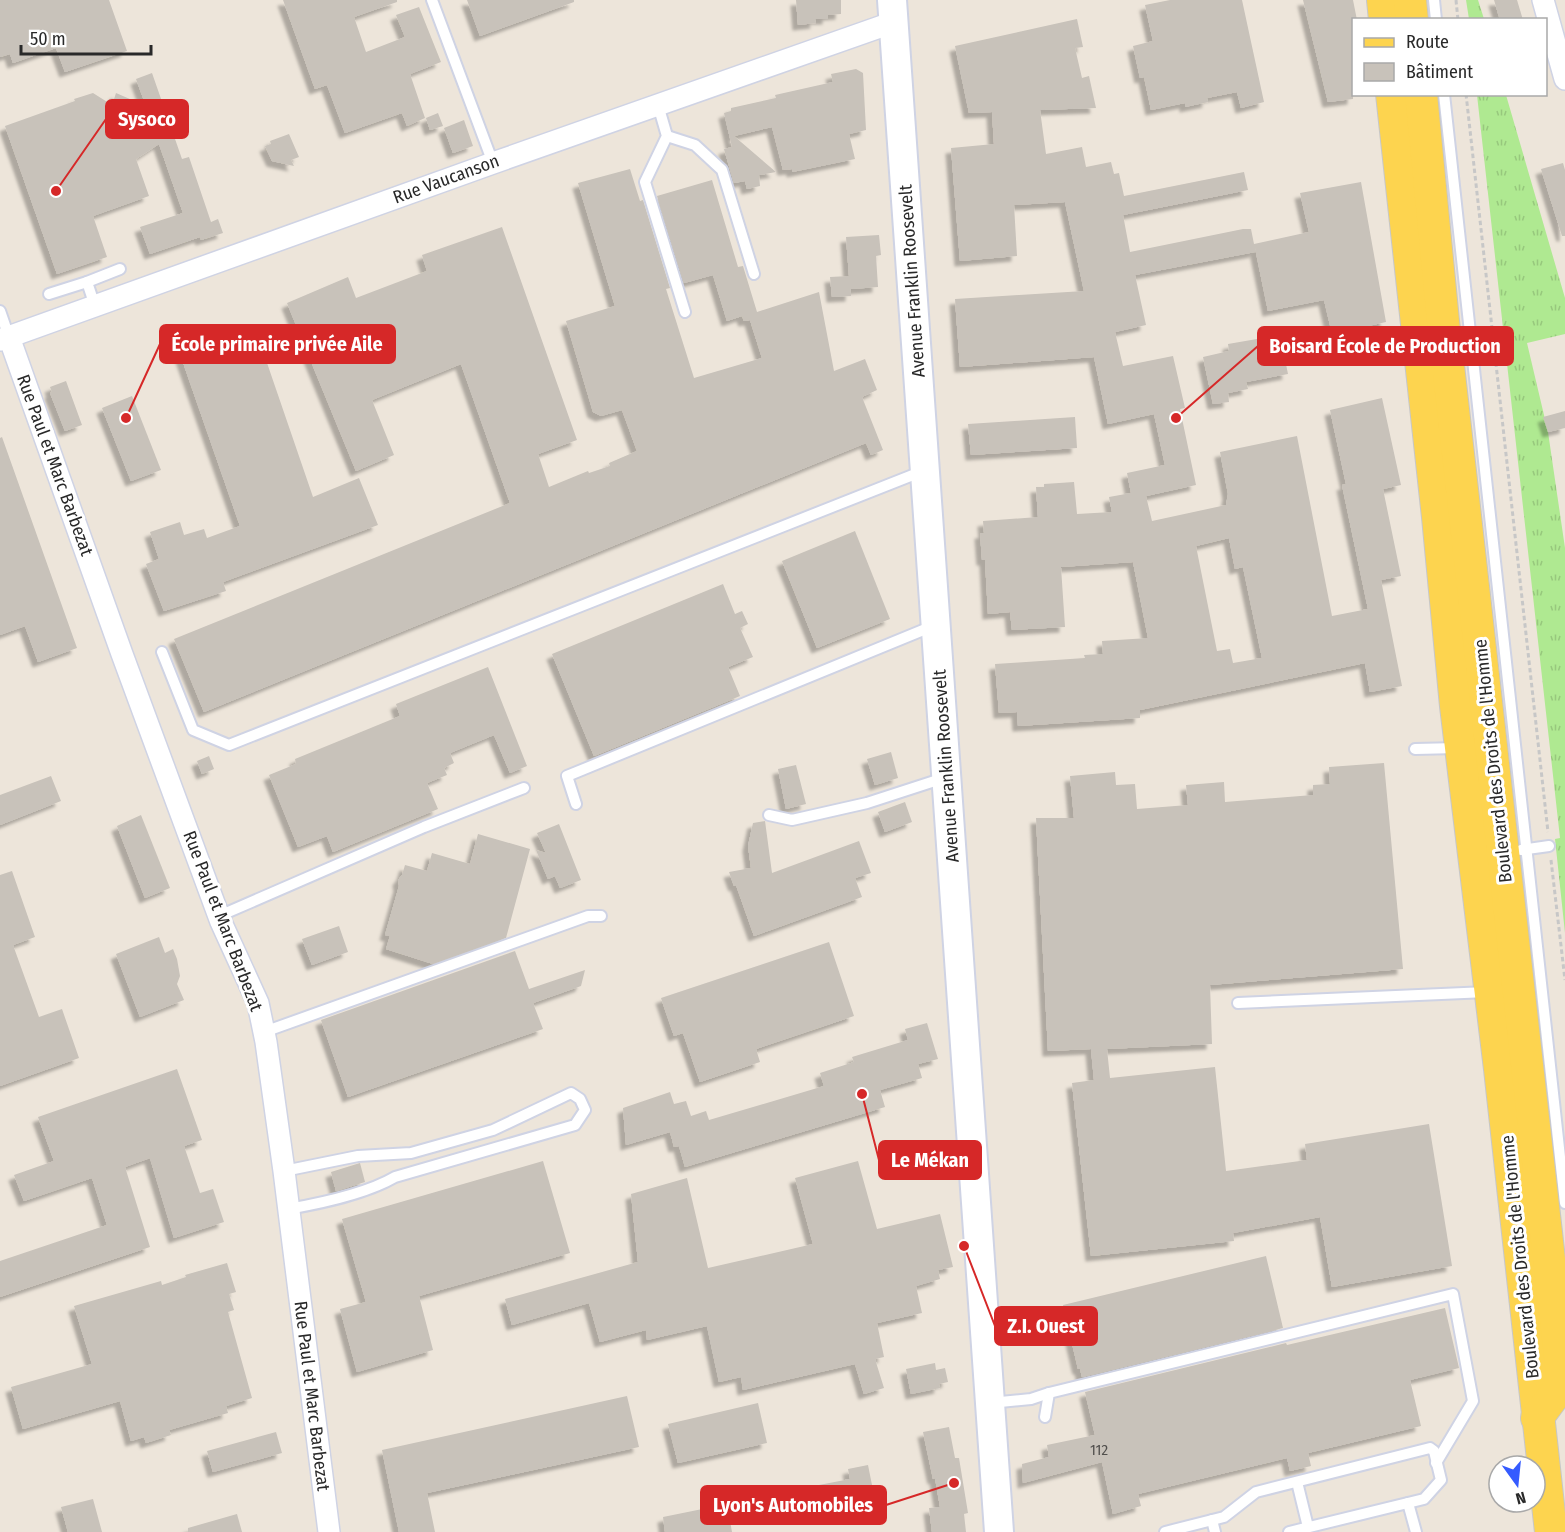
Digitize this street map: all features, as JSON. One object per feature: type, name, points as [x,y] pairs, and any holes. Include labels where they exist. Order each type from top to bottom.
[{"type":"main road","points":[[1383,0],[1385,18]]},
{"type":"main road","points":[[1410,0],[1412,18]]},
{"type":"main road","name":"Boulevard des Droits de l'Homme","points":[[1392,96],[1461,748],[1491,992],[1554,1384]]},
{"type":"main road","name":"Boulevard des Droits de l'Homme","points":[[1421,96],[1446,344],[1515,851],[1554,1384],[1537,1418],[1551,1532]]},
{"type":"street","points":[[1543,0],[1565,79]]},
{"type":"street","name":"Rue Vaucanson","points":[[5,338],[658,105],[893,11]]},
{"type":"street","name":"Avenue Franklin Roosevelt","points":[[893,11],[999,1532]]},
{"type":"street","name":"Rue Paul et Marc Barbezat","points":[[5,338],[219,916],[254,992],[264,1032],[284,1171],[329,1532]]},
{"type":"lane","points":[[432,0],[493,163]]},
{"type":"lane","points":[[1434,0],[1436,18]]},
{"type":"lane","name":"Boulevard des Droits de l'Homme","points":[[1444,96],[1515,851],[1565,1203]]},
{"type":"lane","points":[[658,105],[667,136],[645,182],[685,312]]},
{"type":"lane","points":[[667,136],[695,145],[722,170],[754,274]]},
{"type":"lane","points":[[50,294],[120,269]]},
{"type":"lane","points":[[87,282],[95,306]]},
{"type":"lane","points":[[0,312],[5,338]]},
{"type":"lane","points":[[162,652],[193,730],[229,745],[926,470]]},
{"type":"lane","points":[[576,804],[567,776],[936,624]]},
{"type":"lane","points":[[1415,748],[1461,748]]},
{"type":"lane","points":[[769,815],[792,820],[867,803],[947,777]]},
{"type":"lane","points":[[219,916],[424,827],[524,788]]},
{"type":"lane","points":[[1515,851],[1550,846]]},
{"type":"lane","points":[[264,1032],[588,916],[601,916]]},
{"type":"lane","points":[[1238,1003],[1491,992]]},
{"type":"lane","points":[[284,1171],[358,1156],[411,1153],[493,1130],[571,1093],[580,1099],[585,1110],[575,1125],[395,1177],[380,1185],[288,1209]]},
{"type":"lane","points":[[990,1403],[1031,1399],[1453,1294],[1473,1401],[1436,1462]]},
{"type":"lane","points":[[1045,1417],[1049,1393]]},
{"type":"lane","points":[[1166,1532],[1224,1517],[1256,1492],[1430,1448],[1434,1451],[1441,1480],[1424,1499],[1289,1532]]},
{"type":"lane","points":[[1297,1482],[1308,1527]]},
{"type":"lane","points":[[1408,1503],[1416,1532]]},
{"type":"lane","points":[[1212,1520],[1215,1532]]},
{"type":"path","points":[[1456,0],[1458,18]]},
{"type":"path","points":[[1466,96],[1565,980]]},
{"type":"green space","points":[[1466,0],[1478,0],[1484,18],[1469,18]]},
{"type":"green space","points":[[1477,96],[1506,96],[1565,298],[1565,334],[1527,343],[1548,432],[1565,548],[1565,933],[1555,839],[1560,838]]},
{"type":"building","points":[[0,0],[109,0],[127,51],[65,72],[56,48],[13,63],[10,54],[0,57]]},
{"type":"building","points":[[283,0],[397,0],[397,2],[354,17],[366,52],[405,37],[396,15],[419,7],[441,62],[410,74],[425,118],[407,126],[402,113],[345,133],[327,85],[315,89]]},
{"type":"building","points":[[467,0],[574,0],[574,2],[480,36]]},
{"type":"building","points":[[796,0],[841,0],[841,14],[828,15],[828,19],[815,19],[816,23],[798,25]]},
{"type":"building","points":[[1170,0],[1242,0],[1264,102],[1241,108],[1237,92],[1207,98],[1208,102],[1185,107],[1185,103],[1151,110],[1144,77],[1140,78],[1133,46],[1153,41],[1145,5]]},
{"type":"building","points":[[1303,0],[1353,0],[1357,18],[1352,18],[1353,99],[1328,102]]},
{"type":"building","points":[[1494,0],[1517,0],[1522,18],[1499,18]]},
{"type":"building","points":[[1077,19],[1083,47],[1075,48],[1082,78],[1089,76],[1096,108],[1040,110],[1046,154],[1082,147],[1086,167],[1111,162],[1114,174],[1119,173],[1124,196],[1244,172],[1248,190],[1123,215],[1130,252],[1243,229],[1251,229],[1254,244],[1309,232],[1300,193],[1361,182],[1386,322],[1332,334],[1324,300],[1268,311],[1255,248],[1255,252],[1135,275],[1146,325],[1115,332],[1123,366],[1173,356],[1185,408],[1180,409],[1196,485],[1146,496],[1152,521],[1226,505],[1228,494],[1220,452],[1297,436],[1332,616],[1368,609],[1342,485],[1346,484],[1330,410],[1382,398],[1401,485],[1383,489],[1401,576],[1381,580],[1402,686],[1370,692],[1365,663],[1140,710],[1140,718],[1018,726],[1017,712],[999,713],[995,664],[1085,658],[1084,655],[1103,654],[1102,641],[1148,638],[1133,562],[1061,567],[1065,627],[1012,630],[1010,612],[988,614],[985,560],[982,560],[980,533],[984,533],[983,521],[1038,517],[1036,487],[1044,487],[1044,484],[1074,482],[1077,514],[1112,512],[1109,497],[1131,493],[1127,473],[1165,465],[1154,414],[1108,424],[1094,357],[960,367],[955,299],[1084,291],[1065,202],[1014,205],[1017,256],[960,261],[951,148],[994,144],[992,112],[969,113],[955,46]],"holes":[[[1229,538],[1235,569],[1243,567],[1262,658],[1233,663],[1230,649],[1217,651],[1196,546]]]},
{"type":"building","points":[[856,69],[863,73],[866,130],[849,134],[855,159],[792,172],[792,169],[783,170],[772,127],[734,136],[776,172],[759,175],[760,186],[747,189],[745,181],[734,183],[724,149],[732,147],[724,113],[731,111],[731,108],[776,98],[775,95],[833,82],[831,74]]},
{"type":"building","points":[[152,73],[182,159],[189,157],[211,222],[218,219],[223,233],[201,240],[200,237],[150,254],[140,227],[183,213],[159,144],[136,159],[149,196],[93,216],[107,257],[57,274],[5,126],[93,93],[112,105],[116,93],[146,106],[136,79]]},
{"type":"building","points":[[438,113],[443,126],[430,130],[426,118]]},
{"type":"building","points":[[464,120],[473,146],[453,153],[444,128]]},
{"type":"building","points":[[289,134],[299,157],[291,160],[294,166],[272,161],[265,146],[271,144],[270,141]]},
{"type":"building","points":[[1563,163],[1565,170],[1565,236],[1562,236],[1541,169]]},
{"type":"building","points":[[630,169],[640,201],[643,200],[670,288],[666,289],[694,378],[762,358],[750,320],[744,321],[742,316],[727,321],[713,275],[684,283],[657,196],[712,180],[738,267],[743,266],[757,312],[819,292],[834,371],[865,359],[877,390],[862,397],[883,450],[871,455],[866,443],[204,712],[174,639],[510,503],[461,364],[372,400],[394,455],[356,471],[287,303],[348,277],[356,298],[427,271],[422,255],[502,227],[577,440],[538,454],[549,487],[588,471],[589,473],[610,466],[609,463],[637,451],[622,410],[601,416],[593,412],[566,321],[615,306],[578,183]]},
{"type":"building","points":[[879,235],[881,255],[876,256],[878,287],[851,289],[851,296],[832,297],[830,277],[849,276],[846,237]]},
{"type":"building","points":[[254,325],[313,497],[359,478],[378,525],[223,582],[226,591],[164,611],[146,564],[159,559],[150,532],[180,522],[184,535],[204,529],[207,538],[240,526],[179,351]]},
{"type":"building","points":[[1280,335],[1288,374],[1246,382],[1248,389],[1228,393],[1229,402],[1213,404],[1203,357],[1229,351],[1228,344]]},
{"type":"building","points":[[66,381],[82,425],[65,431],[50,393],[52,392],[50,387]]},
{"type":"building","points":[[132,396],[161,470],[131,481],[102,408]]},
{"type":"building","points":[[1565,411],[1565,428],[1548,432],[1543,417]]},
{"type":"building","points":[[1075,417],[1077,448],[971,455],[968,424]]},
{"type":"building","points":[[2,437],[77,648],[38,662],[25,626],[0,635],[0,438]]},
{"type":"building","points":[[855,531],[890,619],[817,648],[782,561]]},
{"type":"building","points":[[723,584],[735,614],[742,611],[748,624],[740,628],[753,657],[728,667],[740,696],[594,756],[552,654]]},
{"type":"building","points":[[488,667],[527,766],[510,773],[494,735],[450,753],[454,763],[444,768],[447,775],[427,783],[438,809],[333,852],[327,836],[298,847],[269,775],[296,764],[295,759],[400,716],[396,704]]},
{"type":"building","points":[[891,752],[898,778],[875,785],[867,759]]},
{"type":"building","points":[[209,756],[214,769],[202,774],[197,761]]},
{"type":"building","points":[[1384,763],[1403,969],[1210,985],[1212,1044],[1107,1049],[1110,1078],[1215,1067],[1226,1171],[1307,1160],[1305,1144],[1429,1124],[1452,1266],[1332,1287],[1320,1217],[1233,1233],[1234,1241],[1091,1256],[1072,1083],[1094,1080],[1091,1049],[1048,1051],[1036,818],[1074,818],[1070,776],[1115,772],[1116,785],[1135,784],[1137,809],[1188,805],[1186,785],[1224,782],[1225,802],[1313,795],[1313,785],[1330,784],[1329,767]]},
{"type":"building","points":[[796,765],[806,804],[786,809],[778,769]]},
{"type":"building","points":[[51,776],[61,801],[0,825],[0,795]]},
{"type":"building","points":[[905,802],[912,822],[885,832],[878,812]]},
{"type":"building","points":[[141,815],[170,888],[145,898],[117,826]]},
{"type":"building","points":[[765,821],[772,873],[859,841],[871,873],[855,878],[862,897],[754,936],[729,872],[751,868],[748,846],[753,823]]},
{"type":"building","points":[[559,824],[581,880],[560,888],[555,876],[548,879],[536,850],[546,853],[537,833]]},
{"type":"building","points":[[478,834],[530,849],[506,938],[433,964],[386,949],[390,936],[385,935],[399,886],[398,880],[405,865],[427,871],[432,853],[470,864]]},
{"type":"building","points":[[12,871],[35,937],[13,945],[39,1017],[62,1009],[79,1058],[0,1086],[0,875]]},
{"type":"building","points":[[339,926],[348,952],[312,965],[302,939]]},
{"type":"building","points":[[159,937],[165,953],[173,949],[177,959],[180,976],[177,984],[184,1000],[140,1017],[116,954]]},
{"type":"building","points":[[829,942],[854,1016],[756,1049],[760,1062],[700,1082],[683,1033],[674,1036],[661,998]]},
{"type":"building","points":[[515,951],[529,989],[585,970],[581,986],[533,1003],[543,1029],[348,1097],[321,1020]]},
{"type":"building","points":[[927,1023],[938,1059],[918,1064],[922,1078],[880,1090],[885,1107],[685,1167],[679,1146],[674,1147],[670,1132],[626,1145],[623,1108],[670,1092],[674,1104],[686,1101],[691,1116],[706,1111],[709,1120],[824,1086],[820,1073],[854,1062],[852,1057],[908,1040],[905,1029]]},
{"type":"building","points":[[177,1069],[202,1140],[184,1146],[200,1193],[213,1189],[224,1222],[174,1238],[150,1158],[125,1167],[150,1247],[0,1297],[0,1261],[107,1225],[92,1178],[24,1201],[14,1175],[54,1161],[38,1117]]},
{"type":"building","points":[[543,1161],[570,1253],[419,1296],[433,1350],[357,1372],[340,1309],[366,1302],[342,1219]]},
{"type":"building","points":[[858,1161],[877,1229],[940,1214],[953,1267],[938,1270],[940,1279],[916,1286],[922,1313],[877,1323],[884,1357],[875,1359],[884,1388],[864,1394],[855,1364],[743,1390],[741,1377],[719,1382],[707,1326],[647,1340],[646,1330],[600,1342],[589,1303],[512,1325],[505,1299],[638,1262],[631,1194],[687,1178],[708,1268],[813,1244],[795,1178]]},
{"type":"building","points":[[360,1163],[365,1182],[336,1191],[331,1172]]},
{"type":"building","points":[[1266,1256],[1283,1328],[1082,1377],[1078,1369],[1063,1305]]},
{"type":"building","points":[[227,1263],[236,1292],[229,1294],[234,1310],[228,1312],[252,1398],[226,1406],[228,1413],[169,1430],[171,1435],[146,1443],[144,1437],[131,1441],[120,1401],[23,1429],[11,1387],[92,1364],[74,1306],[161,1281],[162,1285],[186,1277],[185,1275]]},
{"type":"building","points":[[1445,1308],[1459,1368],[1410,1380],[1421,1426],[1308,1453],[1311,1466],[1290,1471],[1287,1458],[1138,1494],[1141,1506],[1113,1514],[1102,1462],[1023,1483],[1022,1464],[1049,1457],[1047,1445],[1095,1435],[1085,1392],[1286,1343],[1287,1345]]},
{"type":"building","points":[[935,1363],[936,1370],[945,1368],[948,1382],[939,1384],[940,1388],[911,1394],[906,1369]]},
{"type":"building","points":[[627,1396],[639,1447],[427,1493],[435,1532],[399,1532],[382,1450]]},
{"type":"building","points":[[758,1403],[767,1443],[678,1463],[668,1424]]},
{"type":"building","points":[[949,1427],[955,1458],[959,1458],[968,1513],[964,1514],[966,1532],[932,1532],[929,1508],[940,1507],[923,1432]]},
{"type":"building","points":[[276,1432],[282,1453],[213,1472],[207,1451]]},
{"type":"building","points":[[868,1465],[876,1505],[826,1516],[819,1485],[850,1479],[848,1469]]},
{"type":"building","points":[[93,1499],[102,1532],[68,1532],[61,1507]]},
{"type":"building","points":[[727,1504],[732,1532],[665,1532],[663,1517]]},
{"type":"building","points":[[237,1514],[242,1532],[188,1532],[188,1528]]},
{"type":"place","name":"Sysoco","points":[[56,191]]},
{"type":"place","name":"École primaire privée Aile","points":[[126,418]]},
{"type":"place","name":"Boisard École de Production","points":[[1176,418]]},
{"type":"place","name":"Le Mékan","points":[[862,1094]]},
{"type":"place","name":"Z.I. Ouest","points":[[964,1246]]},
{"type":"place","name":"Lyon's Automobiles","points":[[954,1483]]}]
